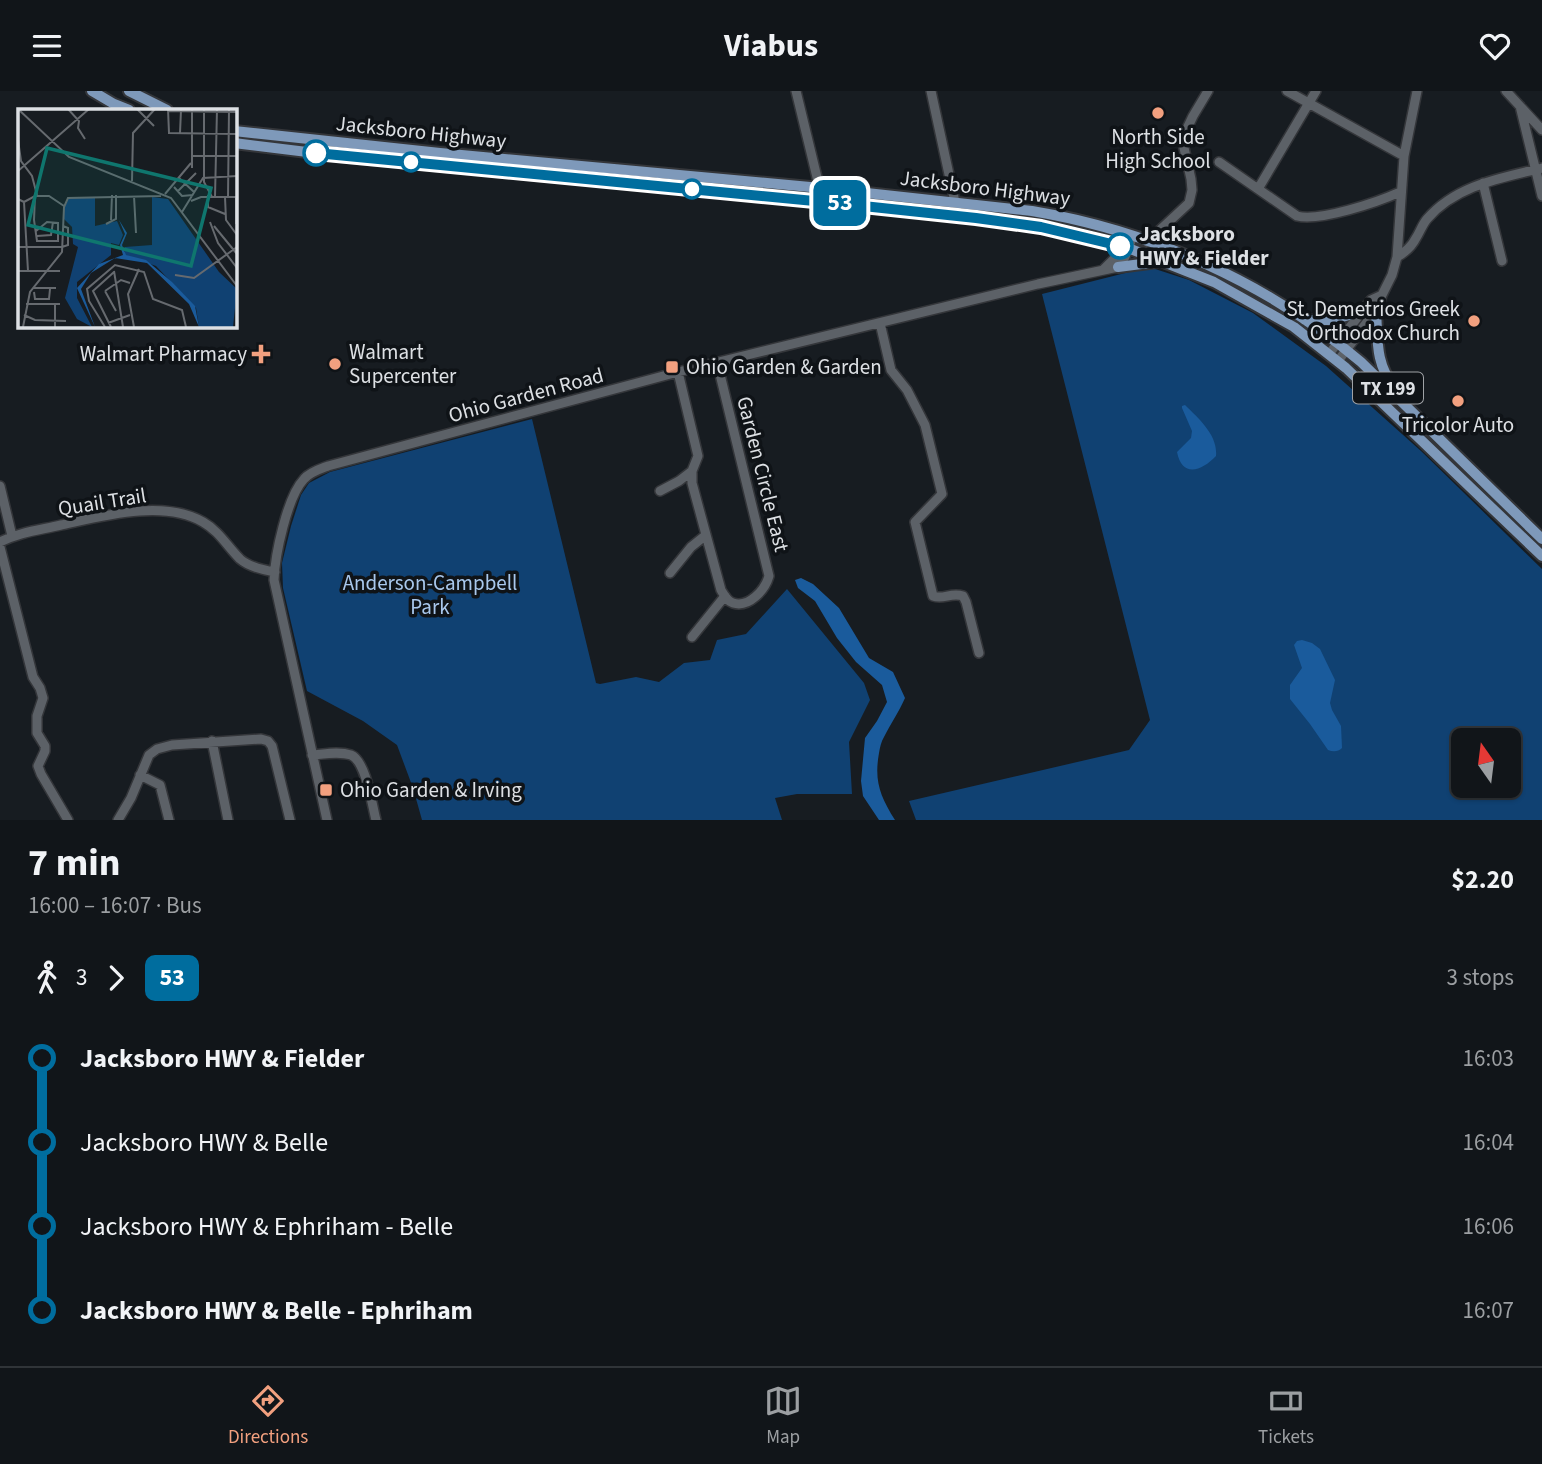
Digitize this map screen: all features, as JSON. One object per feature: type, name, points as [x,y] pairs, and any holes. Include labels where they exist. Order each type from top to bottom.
[{"type":"main road","points":[[92,91],[126,109]]},
{"type":"main road","points":[[129,91],[144,106],[161,109]]},
{"type":"main road","name":"Jacksboro Highway","points":[[236,131],[821,188],[1053,214],[1128,235],[1177,252],[1257,289],[1342,347],[1415,414],[1542,539]]},
{"type":"main road","name":"Jacksboro Highway","points":[[236,143],[358,158],[958,216],[1041,227],[1124,247],[1214,282],[1294,327],[1334,358],[1541,553]]},
{"type":"main road","points":[[358,158],[359,145]]},
{"type":"main road","points":[[648,185],[650,173]]},
{"type":"main road","points":[[1118,267],[1162,262]]},
{"type":"main road","points":[[1304,320],[1331,320],[1364,311]]},
{"type":"main road","points":[[1376,311],[1382,368],[1388,380],[1415,414]]},
{"type":"street","points":[[796,91],[824,202]]},
{"type":"street","points":[[931,91],[958,216]]},
{"type":"street","points":[[1147,242],[1189,203],[1191,179],[1182,139],[1208,91]]},
{"type":"street","points":[[1287,91],[1404,156]]},
{"type":"street","points":[[1258,189],[1316,91]]},
{"type":"street","points":[[1342,347],[1376,311],[1392,275],[1397,254],[1404,156],[1417,91]]},
{"type":"street","points":[[1506,91],[1542,130]]},
{"type":"street","points":[[1520,106],[1539,168],[1542,195]]},
{"type":"street","points":[[1219,162],[1297,216],[1304,218],[1373,204],[1400,193]]},
{"type":"street","points":[[1397,254],[1404,253],[1427,219],[1450,199],[1483,183],[1539,168]]},
{"type":"street","points":[[1483,183],[1502,261]]},
{"type":"street","points":[[1102,271],[1124,247],[1128,235]]},
{"type":"street","points":[[1118,267],[1125,257],[1124,247]]},
{"type":"street","name":"Ohio Garden Road","points":[[327,820],[276,589],[277,550],[294,495],[305,477],[342,462],[678,372],[1118,267]]},
{"type":"street","points":[[1334,358],[1371,300],[1382,295]]},
{"type":"street","points":[[880,323],[891,370],[907,390],[925,425],[942,493],[915,522],[933,596],[937,598],[956,594],[963,597],[979,653]]},
{"type":"street","name":"Garden Circle East","points":[[717,362],[769,576],[762,591],[747,602],[732,603],[725,596]]},
{"type":"street","points":[[678,372],[698,456],[692,471],[692,483],[721,590],[725,596],[692,637]]},
{"type":"street","points":[[660,491],[680,481],[692,471]]},
{"type":"street","points":[[0,486],[12,536]]},
{"type":"street","name":"Quail Trail","points":[[0,544],[12,536],[118,513],[178,512],[201,520],[214,529],[242,560],[263,570],[275,572]]},
{"type":"street","points":[[670,573],[691,547],[706,535]]},
{"type":"street","points":[[0,544],[33,677],[43,693],[37,716],[37,733],[46,746],[38,766],[68,820]]},
{"type":"street","points":[[118,820],[131,798],[149,755],[157,749],[212,741],[261,739],[272,746],[290,820]]},
{"type":"street","points":[[212,741],[228,820]]},
{"type":"street","points":[[312,755],[339,753],[356,758],[363,769],[376,820]]},
{"type":"street","points":[[140,775],[160,785],[169,820]]},
{"type":"green space","points":[[1149,267],[1189,280],[1253,313],[1326,366],[1421,451],[1542,569],[1542,820],[916,820],[909,801],[1129,750],[1150,720],[1042,294]]},
{"type":"green space","name":"Anderson-Campbell Park","points":[[532,419],[596,683],[636,677],[659,682],[684,663],[710,660],[717,640],[746,634],[787,589],[864,683],[870,700],[849,742],[852,794],[797,794],[775,798],[782,820],[422,820],[397,745],[363,721],[307,691],[283,588],[282,563],[301,495],[309,483],[330,472]]},
{"type":"shaded area","points":[[1185,405],[1211,434],[1216,448],[1216,456],[1199,468],[1188,469],[1183,466],[1177,452],[1191,438],[1192,431],[1182,408]]},
{"type":"shaded area","points":[[801,578],[813,584],[839,608],[869,658],[893,672],[905,698],[882,741],[877,772],[885,803],[895,820],[879,820],[863,796],[861,781],[865,738],[887,702],[882,685],[856,662],[837,638],[815,601],[798,588],[795,580]]},
{"type":"shaded area","points":[[1302,640],[1320,649],[1335,680],[1330,703],[1341,726],[1342,748],[1337,751],[1328,750],[1290,699],[1290,685],[1302,668],[1294,645]]},
{"type":"bus line","name":"53","points":[[316,153],[976,218],[1041,227],[1120,246]]},
{"type":"place","name":"North Side High School","points":[[1158,113]]},
{"type":"place","name":"Jacksboro HWY & Fielder","points":[[1120,246]]},
{"type":"place","name":"St. Demetrios Greek Orthodox Church","points":[[1474,321]]},
{"type":"place","name":"Walmart Pharmacy","points":[[261,354]]},
{"type":"place","name":"Walmart Supercenter","points":[[335,364]]},
{"type":"place","name":"Ohio Garden & Garden","points":[[672,367]]},
{"type":"place","name":"Tricolor Auto","points":[[1458,401]]},
{"type":"place","name":"Ohio Garden & Irving","points":[[326,790]]}]
